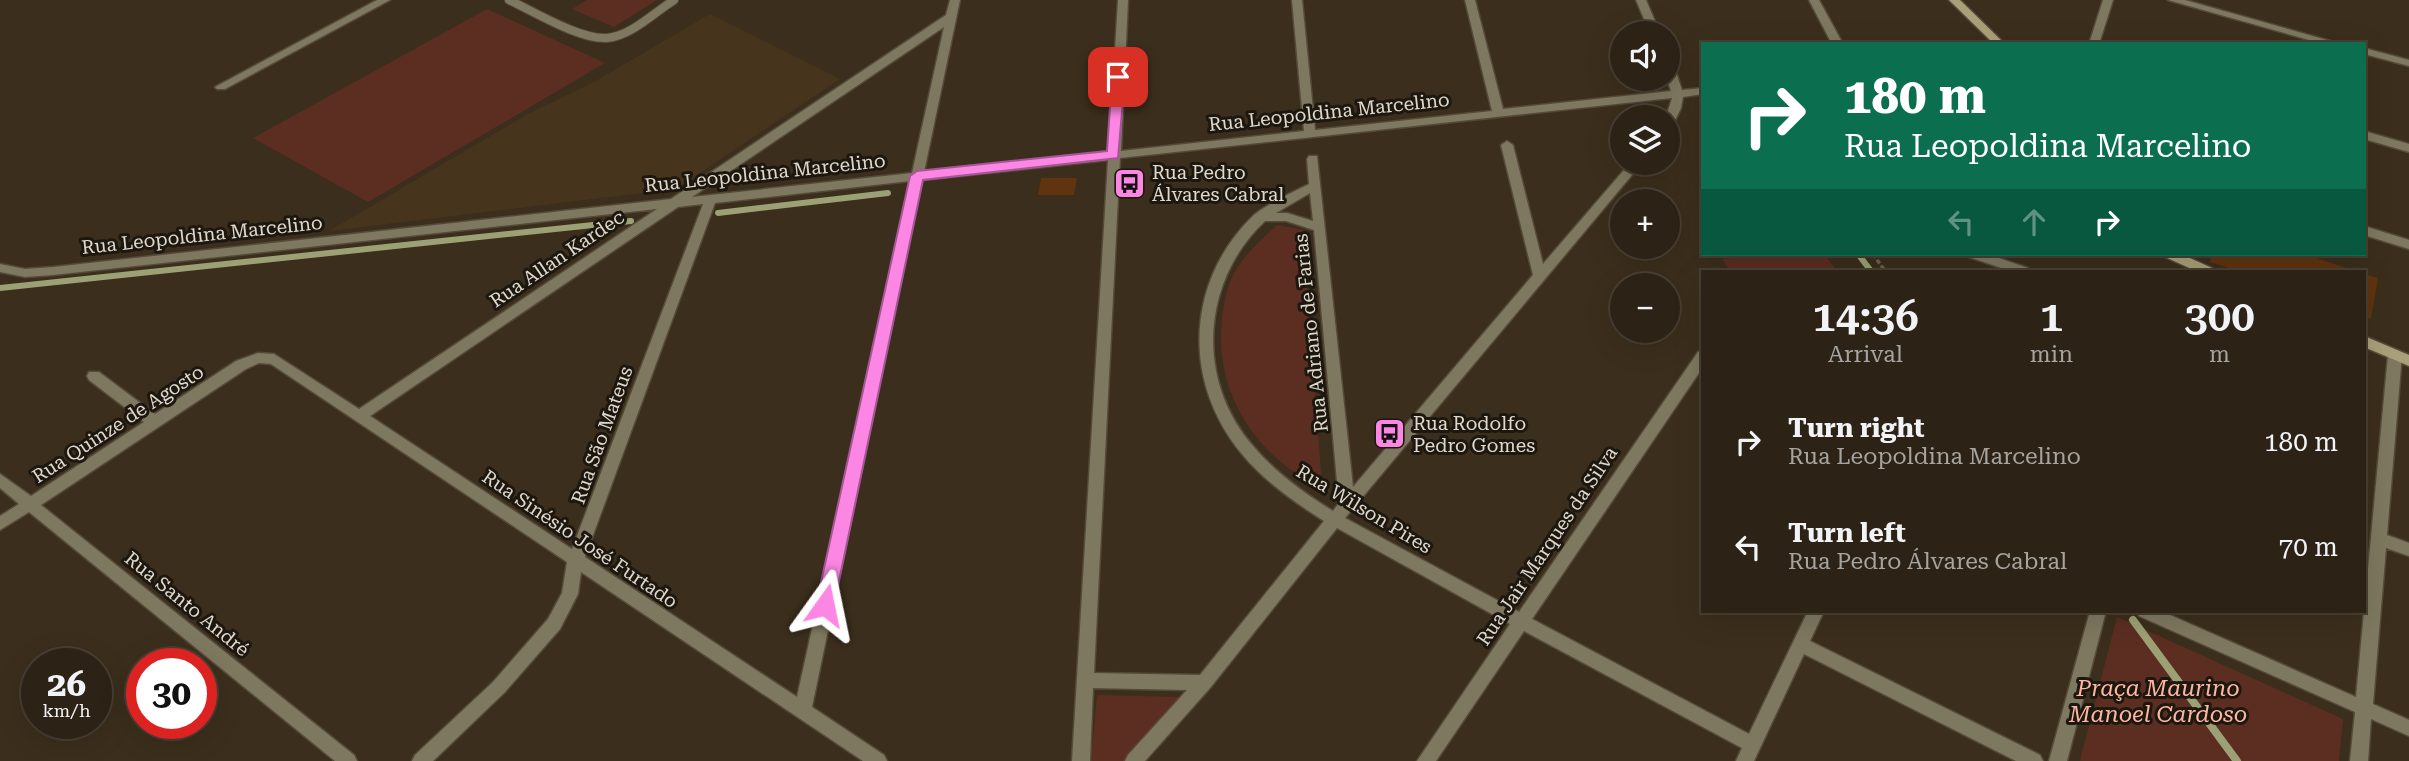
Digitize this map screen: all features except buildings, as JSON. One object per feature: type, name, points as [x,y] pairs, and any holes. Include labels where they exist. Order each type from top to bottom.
[{"type":"main road","points":[[1954,0],[1998,42]]},
{"type":"main road","points":[[2173,256],[2187,267]]},
{"type":"main road","points":[[2366,342],[2402,358]]},
{"type":"street","points":[[220,87],[385,0]]},
{"type":"street","points":[[802,712],[955,0]]},
{"type":"street","points":[[1081,761],[1088,680],[1123,0]]},
{"type":"street","points":[[1297,0],[1310,133]]},
{"type":"street","points":[[1470,0],[1498,113]]},
{"type":"street","points":[[1641,0],[1650,21]]},
{"type":"street","points":[[1814,0],[1837,42]]},
{"type":"street","points":[[2095,42],[2108,0]]},
{"type":"street","points":[[2172,0],[2329,42]]},
{"type":"street","name":"Rua Allan Kardec","points":[[359,416],[951,17]]},
{"type":"street","points":[[2366,52],[2409,63]]},
{"type":"street","points":[[1678,91],[1678,105]]},
{"type":"street","name":"Rua Leopoldina Marcelino","points":[[0,268],[25,273],[53,271],[1701,91]]},
{"type":"street","points":[[2366,136],[2409,148]]},
{"type":"street","points":[[1507,145],[1540,276]]},
{"type":"street","name":"Rua Adriano de Farias","points":[[1313,159],[1347,504]]},
{"type":"street","points":[[1134,761],[1203,683],[1347,504],[1626,175]]},
{"type":"street","name":"Rua Wilson Pires","points":[[1316,186],[1282,201],[1259,218],[1228,256],[1209,304],[1206,345],[1213,391],[1247,450],[1294,492],[1335,519],[1521,622],[1752,744]]},
{"type":"street","name":"Rua São Mateus","points":[[421,761],[499,687],[554,624],[570,594],[576,562],[710,198]]},
{"type":"street","points":[[1259,218],[1287,217],[1320,228]]},
{"type":"street","points":[[2366,231],[2409,245]]},
{"type":"street","points":[[1980,256],[2020,270]]},
{"type":"street","name":"Rua Sinésio José Furtado","points":[[258,358],[274,359],[878,761]]},
{"type":"street","name":"Rua Quinze de Agosto","points":[[0,524],[241,365],[258,358]]},
{"type":"street","points":[[2359,761],[2402,358]]},
{"type":"street","name":"Rua Jair Marques da Silva","points":[[1426,761],[1701,359]]},
{"type":"street","points":[[94,376],[155,422]]},
{"type":"street","name":"Rua Santo André","points":[[0,480],[348,761]]},
{"type":"street","points":[[2381,539],[2409,550]]},
{"type":"street","points":[[1745,761],[1815,613]]},
{"type":"street","points":[[2058,761],[2097,613]]},
{"type":"street","points":[[2149,613],[2409,728]]},
{"type":"street","points":[[1800,644],[2034,761]]},
{"type":"street","points":[[1088,680],[1203,683]]},
{"type":"lane","points":[[509,0],[590,36],[605,38],[618,35],[674,0]]},
{"type":"shaded area","points":[[710,14],[840,79],[676,189],[329,231],[528,114],[594,82]]},
{"type":"green space","points":[[587,0],[657,0],[614,27],[572,9]]},
{"type":"green space","points":[[487,9],[605,63],[368,202],[253,138]]},
{"type":"green space","points":[[1277,225],[1304,230],[1322,489],[1286,466],[1253,432],[1233,398],[1223,360],[1223,314],[1232,278],[1248,253]]},
{"type":"green space","points":[[1742,256],[1826,256],[1836,270],[1729,270],[1722,259]]},
{"type":"green space","name":"Praça Maurino Manoel Cardoso","points":[[2117,617],[2343,719],[2339,761],[2080,761]]},
{"type":"green space","points":[[1097,695],[1181,697],[1129,761],[1091,761]]},
{"type":"waterway","points":[[718,213],[888,193]]},
{"type":"waterway","points":[[0,288],[631,221]]},
{"type":"waterway","points":[[1860,256],[1870,270]]},
{"type":"waterway","points":[[2133,620],[2237,761]]},
{"type":"place","name":"Rua Pedro Álvares Cabral","points":[[1129,183]]},
{"type":"place","name":"Rua Rodolfo Pedro Gomes","points":[[1390,434]]},
{"type":"route","points":[[825,605],[917,176],[1113,155],[1118,77]]}]
